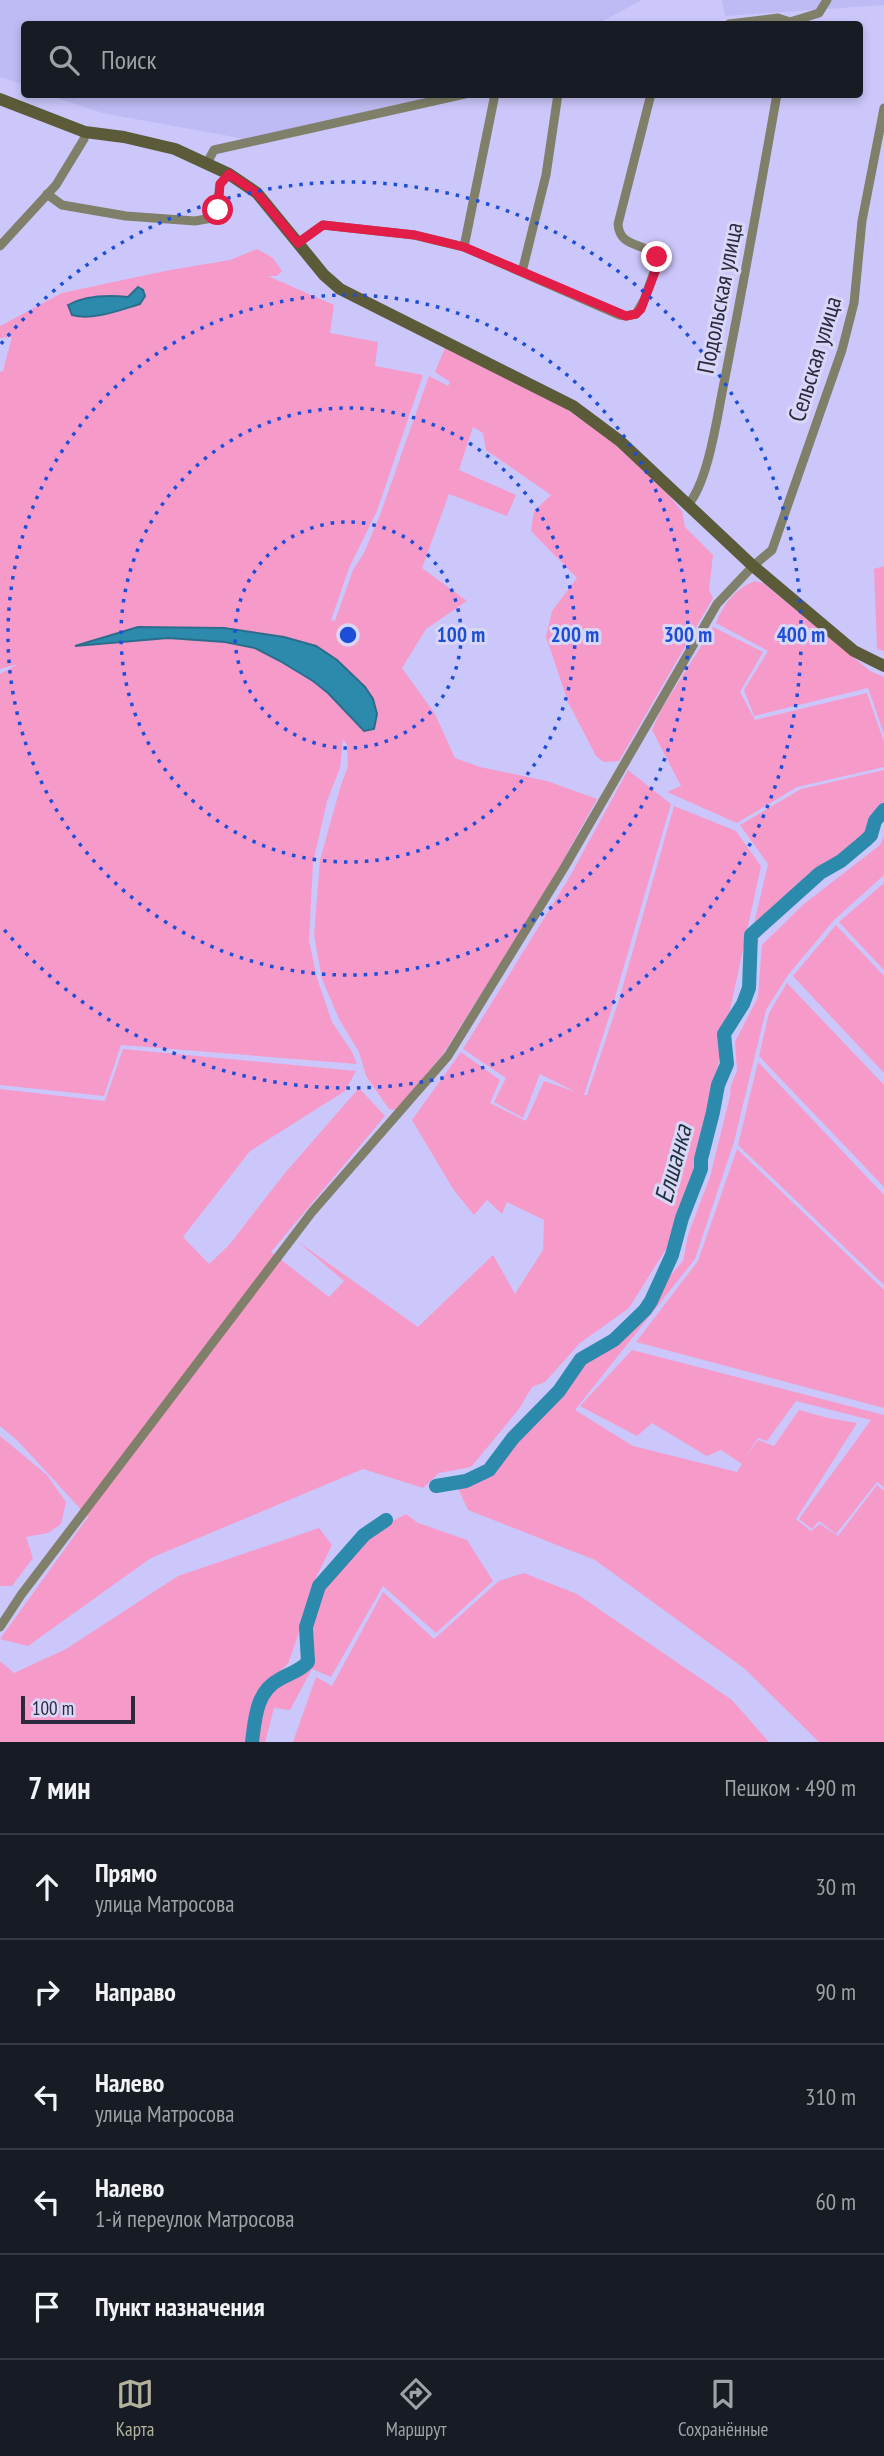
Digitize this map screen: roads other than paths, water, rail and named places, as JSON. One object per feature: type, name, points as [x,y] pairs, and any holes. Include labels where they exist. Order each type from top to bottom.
[{"type":"main road","points":[[0,99],[85,132],[124,137],[175,149],[229,174],[257,193],[324,275],[340,289],[573,406],[620,441],[753,565],[854,651],[884,666]]},
{"type":"street","points":[[796,21],[819,13],[827,0]]},
{"type":"street","points":[[754,21],[778,18],[785,21]]},
{"type":"street","points":[[207,163],[214,150],[447,98]]},
{"type":"street","points":[[464,247],[494,98]]},
{"type":"street","points":[[522,272],[546,176],[557,98]]},
{"type":"street","points":[[298,243],[323,225],[415,235],[464,247],[619,315],[632,316],[641,309],[658,264],[657,257],[651,251],[623,238],[618,224],[650,98]]},
{"type":"street","name":"Подольская улица","points":[[688,505],[697,495],[712,440],[776,98]]},
{"type":"street","name":"Сельская улица","points":[[0,1626],[312,1212],[449,1056],[564,868],[717,604],[753,565],[772,550],[842,350],[854,303],[862,220],[884,108]]},
{"type":"street","points":[[0,246],[56,185],[84,139],[85,132]]},
{"type":"street","points":[[47,194],[62,205],[127,216],[195,221],[216,215],[220,184],[229,174]]},
{"type":"water","points":[[138,287],[143,290],[145,296],[140,304],[115,312],[88,317],[72,315],[68,305],[97,296],[128,297]]},
{"type":"water","points":[[138,627],[224,628],[284,637],[316,646],[337,660],[365,687],[373,699],[377,714],[374,729],[364,731],[313,681],[255,648],[225,642],[168,638],[75,646]]},
{"type":"waterway","name":"Елшанка","points":[[436,1486],[466,1481],[489,1470],[513,1438],[559,1391],[581,1359],[614,1340],[651,1301],[672,1255],[682,1218],[701,1169],[718,1085],[727,1064],[724,1034],[743,1004],[749,988],[751,935],[820,873],[841,861],[866,840],[884,810]]},
{"type":"waterway","name":"Елшанка","points":[[252,1742],[261,1698],[272,1684],[308,1662],[306,1627],[319,1586],[364,1535],[386,1520]]}]
